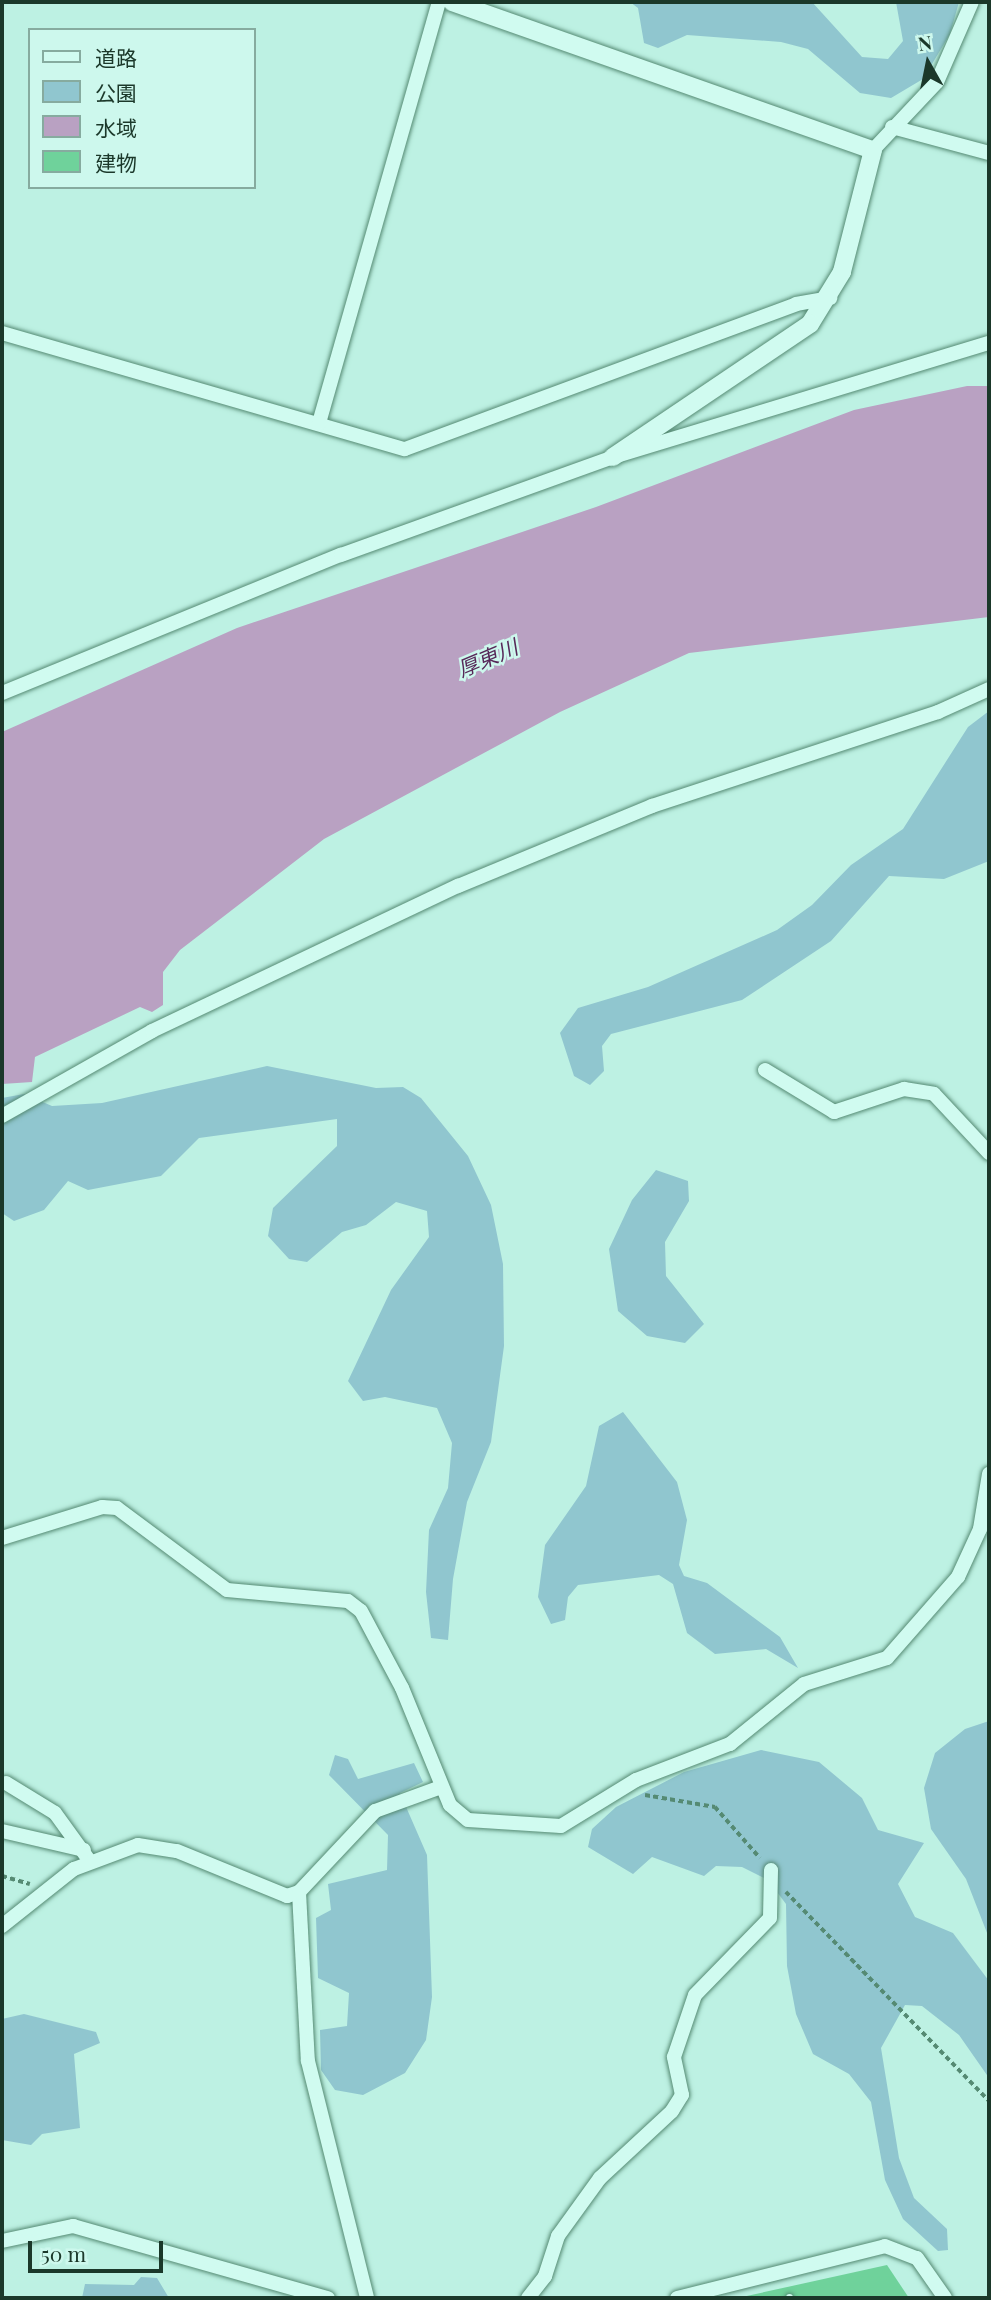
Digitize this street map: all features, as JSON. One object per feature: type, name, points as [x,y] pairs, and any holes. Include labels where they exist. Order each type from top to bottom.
[{"type":"street","points":[[319,423],[439,2]]},
{"type":"street","points":[[452,2],[873,150]]},
{"type":"street","points":[[612,457],[810,324],[831,298],[873,150],[936,82],[972,2]]},
{"type":"street","points":[[892,127],[989,153]]},
{"type":"street","points":[[2,333],[405,449],[422,447],[796,304],[831,298]]},
{"type":"street","points":[[2,692],[341,555],[612,457],[989,342]]},
{"type":"street","points":[[2,1116],[152,1031],[458,886],[652,806],[938,712],[989,689]]},
{"type":"street","points":[[765,1070],[834,1112],[904,1089],[934,1094],[989,1153]]},
{"type":"street","points":[[2,1538],[102,1507],[117,1508],[227,1590],[348,1601],[362,1611],[402,1688],[441,1787],[468,1820],[512,1827],[561,1826],[622,1791],[730,1744],[804,1684],[887,1658],[958,1577],[980,1528],[989,1474]]},
{"type":"street","points":[[6,1783],[55,1813],[86,1855]]},
{"type":"street","points":[[2,1830],[86,1855],[158,1846],[273,1893],[299,1892],[375,1811],[441,1787]]},
{"type":"street","points":[[2,1926],[86,1855]]},
{"type":"street","points":[[528,2298],[545,2276],[558,2236],[600,2178],[682,2095],[674,2057],[695,1995],[770,1918],[771,1870]]},
{"type":"street","points":[[299,1892],[308,2061],[367,2298]]},
{"type":"street","points":[[2,2241],[73,2226],[328,2298]]},
{"type":"street","points":[[677,2298],[885,2246],[902,2247],[916,2258],[943,2297]]},
{"type":"path","points":[[622,1791],[715,1807],[771,1870],[795,1906],[989,2101]]},
{"type":"path","points":[[2,1876],[45,1892]]},
{"type":"green space","points":[[630,2],[812,2],[862,57],[888,59],[903,41],[896,2],[959,2],[950,34],[923,79],[891,98],[860,93],[808,49],[781,42],[687,35],[658,48],[644,43],[638,8]]},
{"type":"green space","points":[[989,711],[989,861],[944,879],[889,876],[831,941],[742,1000],[611,1034],[602,1046],[604,1071],[590,1085],[574,1076],[560,1033],[578,1008],[648,987],[777,930],[812,905],[851,865],[903,829],[968,727]]},
{"type":"green space","points":[[267,1066],[376,1088],[403,1087],[421,1098],[468,1156],[491,1205],[503,1264],[504,1346],[491,1442],[467,1502],[453,1579],[448,1640],[431,1638],[426,1592],[429,1530],[448,1488],[452,1443],[437,1408],[385,1397],[363,1401],[348,1381],[391,1290],[429,1237],[427,1211],[396,1202],[366,1225],[342,1232],[307,1262],[289,1259],[268,1236],[273,1208],[337,1146],[337,1119],[199,1138],[161,1176],[88,1190],[68,1181],[44,1210],[14,1221],[2,1213],[2,1098],[24,1094],[52,1106],[102,1103]]},
{"type":"green space","points":[[656,1170],[688,1181],[689,1201],[665,1242],[666,1276],[704,1324],[685,1343],[647,1336],[618,1311],[609,1249],[632,1200]]},
{"type":"green space","points":[[623,1412],[677,1482],[687,1520],[679,1565],[684,1576],[707,1583],[780,1637],[798,1668],[766,1649],[715,1654],[687,1633],[673,1584],[659,1575],[578,1585],[568,1597],[565,1620],[551,1624],[538,1597],[545,1545],[586,1486],[599,1426]]},
{"type":"green space","points":[[989,1721],[989,1938],[966,1879],[931,1829],[924,1788],[935,1753],[965,1729]]},
{"type":"green space","points":[[761,1750],[819,1762],[862,1798],[878,1830],[924,1843],[898,1884],[915,1917],[953,1933],[989,1981],[989,2078],[959,2035],[922,2006],[905,2005],[881,2048],[899,2158],[914,2198],[947,2229],[948,2250],[938,2251],[903,2219],[885,2180],[871,2102],[849,2074],[813,2054],[796,2014],[787,1966],[786,1904],[768,1880],[742,1867],[716,1866],[704,1876],[652,1857],[633,1874],[588,1847],[592,1829],[616,1807],[684,1772]]},
{"type":"green space","points":[[335,1755],[348,1759],[358,1779],[414,1763],[423,1782],[400,1793],[427,1855],[432,1997],[426,2040],[405,2073],[363,2095],[335,2090],[321,2070],[320,2030],[347,2026],[349,1993],[318,1978],[316,1918],[331,1910],[328,1884],[387,1870],[388,1835],[329,1775]]},
{"type":"green space","points":[[24,2014],[96,2032],[100,2043],[74,2054],[80,2128],[42,2134],[31,2145],[2,2140],[2,2019]]},
{"type":"green space","points":[[141,2277],[157,2278],[169,2298],[82,2298],[85,2284],[134,2285]]},
{"type":"water","name":"厚東川","points":[[967,386],[989,386],[989,617],[689,653],[560,712],[324,839],[180,950],[163,972],[163,1005],[152,1012],[140,1007],[35,1057],[32,1082],[2,1084],[2,732],[237,628],[596,507],[854,410]]},
{"type":"building","points":[[887,2265],[909,2298],[742,2297]]}]
